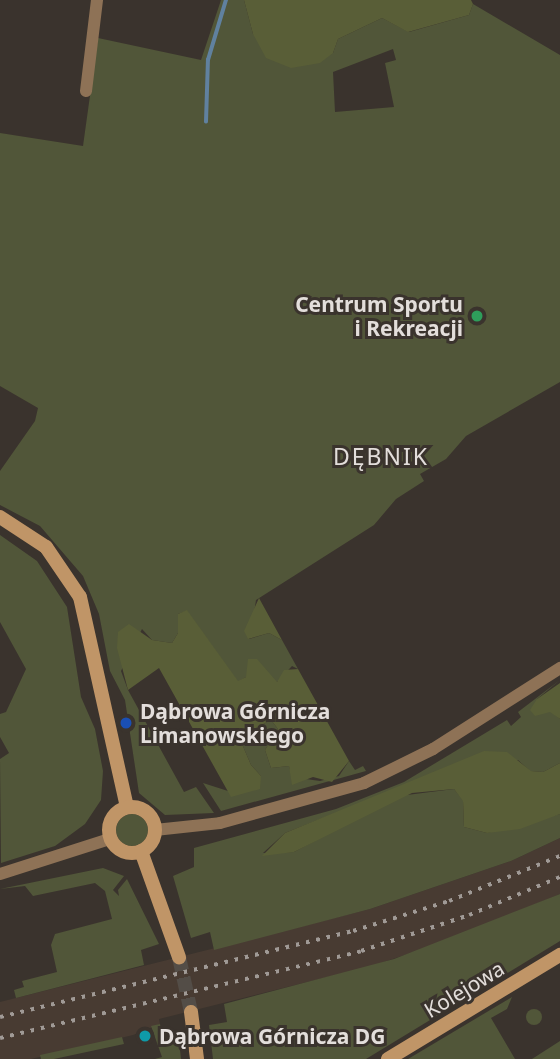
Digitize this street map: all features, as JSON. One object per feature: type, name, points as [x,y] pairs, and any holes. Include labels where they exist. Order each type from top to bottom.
[{"type":"street","points":[[86,91],[97,0]]},
{"type":"street","points":[[0,517],[46,547],[80,597],[127,807]]},
{"type":"street","points":[[155,830],[219,823],[364,783],[433,749],[560,668]]},
{"type":"street","points":[[127,807],[146,811],[155,830],[151,843],[141,852],[120,851],[110,839],[111,818],[127,807]]},
{"type":"street","points":[[0,874],[110,839]]},
{"type":"street","points":[[141,852],[179,957]]},
{"type":"street","name":"Kolejowa","points":[[388,1059],[560,955]]},
{"type":"street","points":[[191,1012],[197,1059]]},
{"type":"shaded area","points":[[560,838],[560,894],[455,938],[372,966],[159,1019],[160,1024],[133,1035],[31,1059],[0,1059],[0,1002],[370,909],[511,861]]},
{"type":"green space","points":[[221,0],[244,0],[253,34],[333,53],[338,39],[382,18],[409,32],[469,15],[473,4],[560,55],[560,382],[466,436],[446,459],[420,474],[424,481],[396,499],[374,525],[256,600],[253,619],[245,631],[249,639],[269,633],[282,640],[298,669],[292,666],[277,682],[246,677],[238,682],[187,611],[178,614],[178,633],[172,643],[152,640],[142,629],[121,671],[128,690],[184,792],[196,787],[214,813],[165,815],[139,793],[125,700],[110,671],[99,614],[83,576],[40,526],[0,505],[0,471],[35,421],[38,408],[0,386],[0,133],[83,146],[98,38],[201,60]],"holes":[[[393,49],[396,60],[385,63],[394,107],[335,112],[333,72]]]},
{"type":"green space","points":[[244,0],[471,0],[473,4],[469,15],[408,32],[382,18],[338,39],[333,53],[320,63],[291,68],[266,58],[253,34]]},
{"type":"green space","points":[[0,535],[37,561],[67,607],[81,697],[95,729],[103,771],[101,800],[85,824],[55,846],[1,863],[0,759],[9,753],[0,737],[0,714],[6,712],[26,669],[0,622]]},
{"type":"green space","points":[[259,598],[282,640],[269,633],[248,639],[244,631]]},
{"type":"green space","points":[[187,610],[238,681],[246,677],[248,659],[257,659],[277,682],[284,670],[298,669],[349,761],[332,782],[313,777],[292,785],[289,766],[271,768],[265,750],[278,729],[271,720],[239,737],[251,765],[261,776],[260,789],[231,797],[159,668],[128,690],[117,648],[118,632],[129,624],[152,640],[172,643],[178,633],[178,614]]},
{"type":"green space","points":[[560,680],[537,699],[560,719],[560,763],[543,772],[530,771],[518,760],[446,769],[285,833],[263,853],[294,852],[399,796],[454,789],[463,800],[464,827],[487,833],[560,814],[560,838],[511,861],[370,909],[214,950],[210,932],[191,938],[173,876],[194,867],[194,848],[336,809],[404,782],[507,720],[511,726],[521,717],[518,712]]},
{"type":"green space","points":[[560,683],[560,719],[550,712],[535,716],[530,710],[537,699]]},
{"type":"green space","points":[[271,720],[278,729],[265,750],[271,768],[289,766],[292,777],[320,781],[339,776],[349,761],[355,770],[363,766],[366,771],[221,811],[203,783],[228,791],[261,776],[251,765],[239,737]]},
{"type":"green space","points":[[484,751],[507,752],[531,771],[543,772],[560,763],[560,814],[520,829],[487,833],[464,827],[463,801],[454,789],[412,793],[294,852],[262,856],[285,833]]},
{"type":"green space","points":[[132,814],[143,819],[148,830],[143,841],[132,846],[121,841],[116,830],[121,819]]},
{"type":"green space","points":[[103,868],[124,876],[113,890],[119,896],[118,890],[127,879],[159,944],[141,950],[144,965],[16,998],[14,990],[24,987],[22,981],[57,972],[51,945],[55,934],[112,919],[105,891],[95,883],[33,896],[25,886],[0,889]]},
{"type":"green space","points":[[560,894],[560,941],[366,1059],[213,1059],[209,1025],[227,1022],[224,1004],[394,959]]},
{"type":"green space","points":[[512,997],[507,1009],[491,1018],[515,1059],[408,1059]]},
{"type":"green space","points":[[534,1009],[540,1011],[540,1023],[534,1025],[528,1023],[526,1017],[528,1011]]},
{"type":"green space","points":[[160,1024],[162,1035],[178,1031],[181,1059],[155,1059],[162,1057],[151,1026]]},
{"type":"green space","points":[[122,1037],[124,1044],[54,1059],[41,1059],[40,1055]]},
{"type":"green space","points":[[560,1041],[560,1059],[532,1059]]},
{"type":"waterway","points":[[206,122],[208,60],[226,0]]},
{"type":"tunnel","points":[[179,957],[191,1012]]},
{"type":"railway","points":[[0,1017],[353,931],[449,901],[560,856]]},
{"type":"railway","points":[[0,1038],[361,951],[469,915],[560,877]]},
{"type":"place","name":"Centrum Sportu i Rekreacji","points":[[477,316]]},
{"type":"place","name":"Dąbrowa Górnicza Limanowskiego","points":[[126,723]]},
{"type":"place","name":"Dąbrowa Górnicza DG","points":[[145,1036]]},
{"type":"district","name":"DĘBNIK","points":[[381,456]]}]
